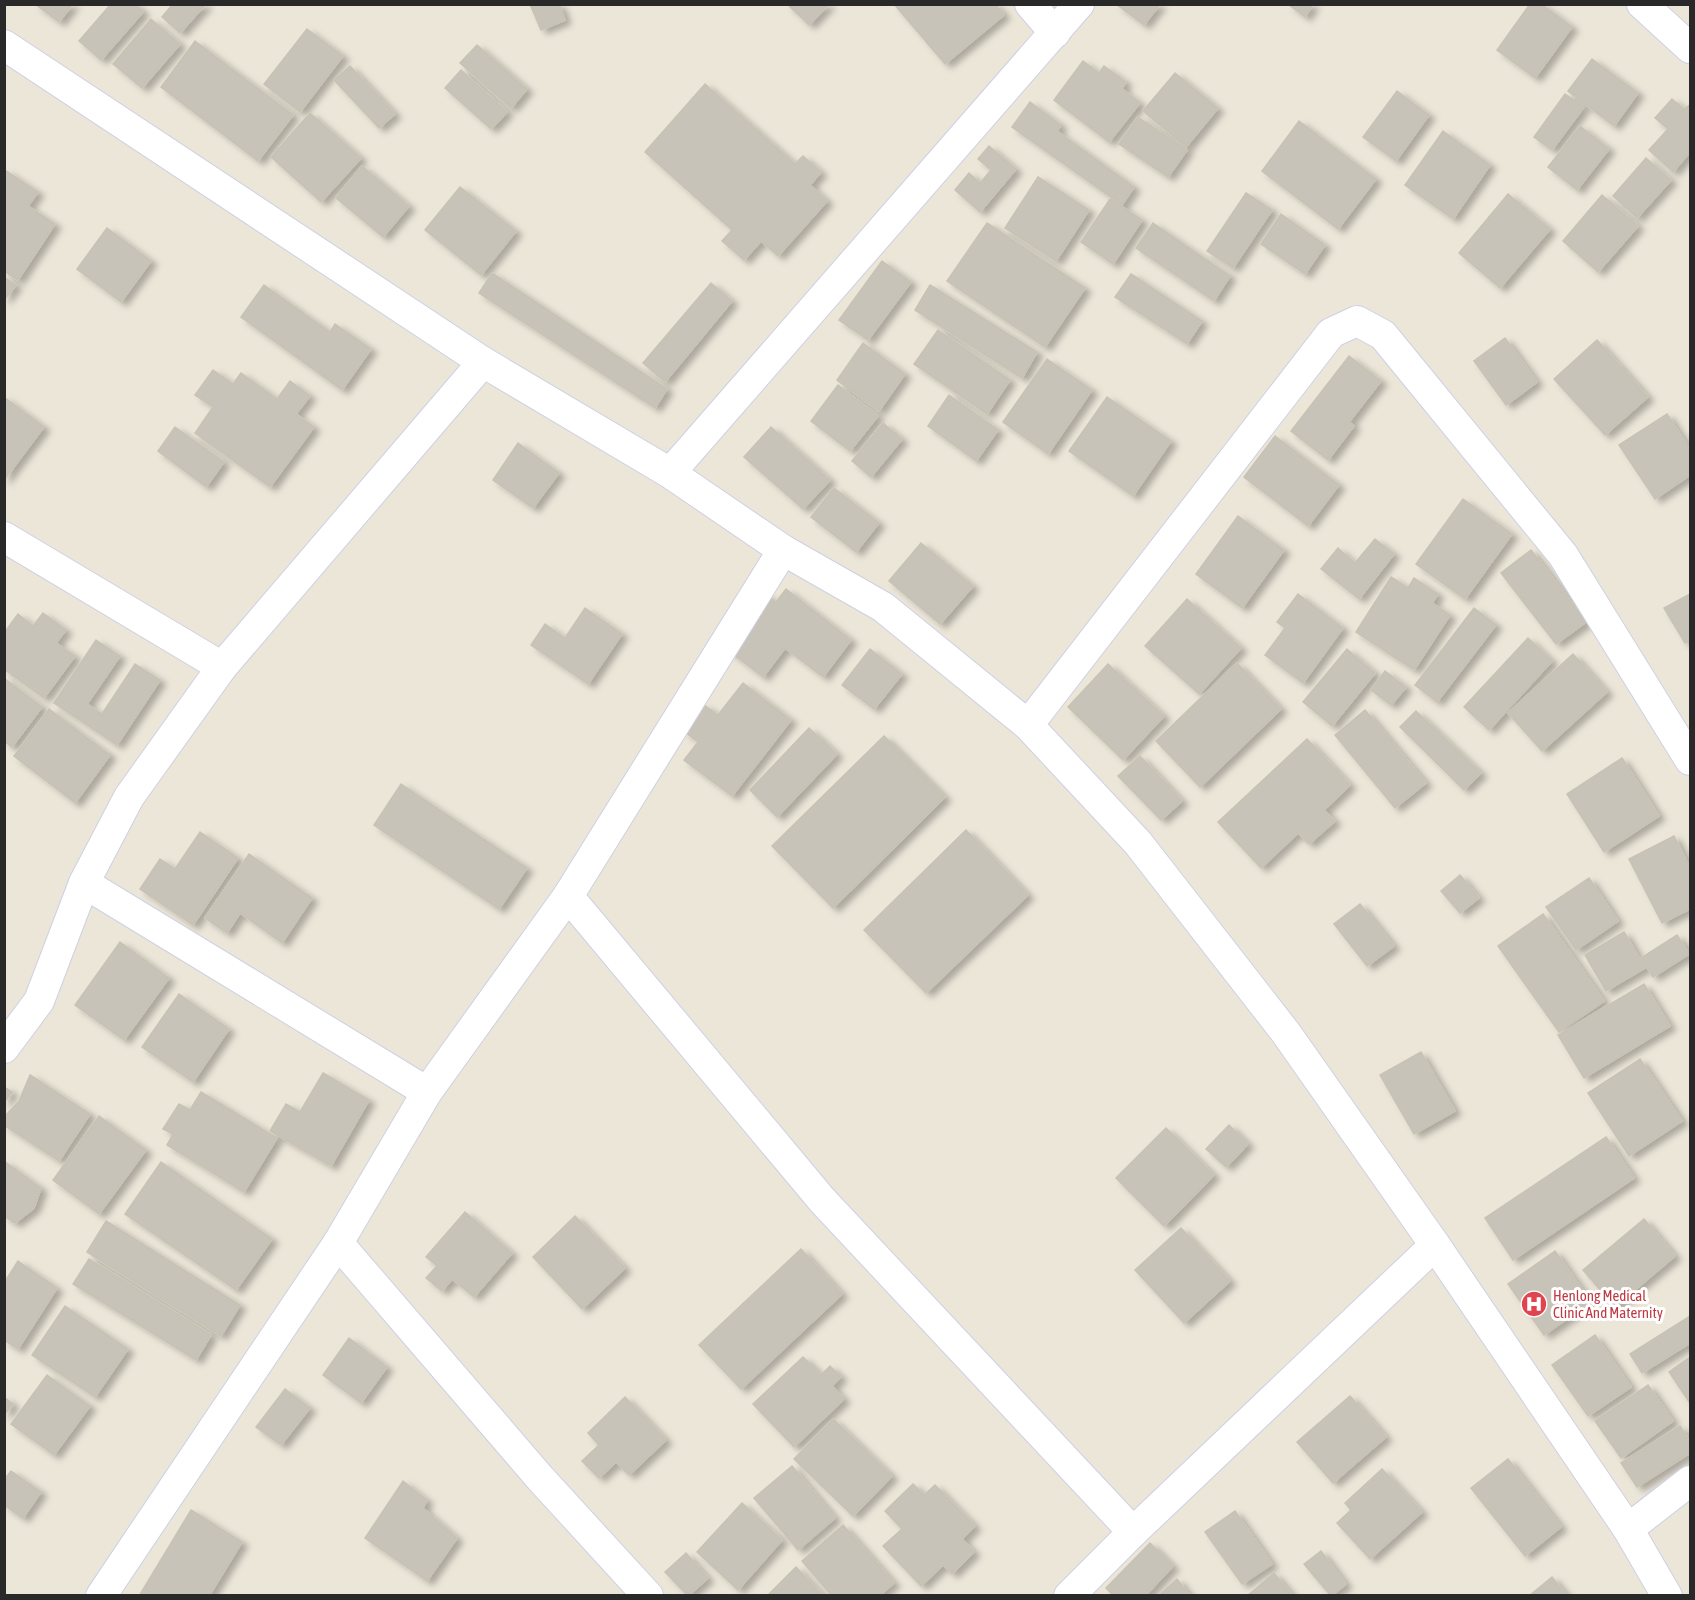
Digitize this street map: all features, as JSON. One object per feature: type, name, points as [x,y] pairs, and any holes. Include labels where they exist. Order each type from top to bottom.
[{"type":"street","points":[[1030,4],[1055,33]]},
{"type":"street","points":[[670,473],[1080,4]]},
{"type":"street","points":[[1642,4],[1690,46]]},
{"type":"street","points":[[4,45],[483,362],[670,473],[783,550],[883,608],[1028,725],[1138,843],[1286,1034],[1435,1245],[1628,1529],[1667,1596]]},
{"type":"street","points":[[1028,725],[1331,333],[1357,321],[1383,335],[1563,555],[1690,760]]},
{"type":"street","points":[[4,1048],[39,1001],[84,883],[129,797],[222,667],[483,362]]},
{"type":"street","points":[[4,537],[222,667]]},
{"type":"street","points":[[101,1596],[338,1243],[428,1092],[568,896],[783,550]]},
{"type":"street","points":[[84,883],[428,1092]]},
{"type":"street","points":[[568,896],[822,1200],[1133,1532]]},
{"type":"street","points":[[338,1243],[540,1478],[648,1596]]},
{"type":"street","points":[[1070,1596],[1133,1532],[1435,1245]]},
{"type":"street","points":[[1628,1529],[1690,1481]]},
{"type":"building","points":[[35,4],[73,4],[59,22]]},
{"type":"building","points":[[111,4],[135,4],[143,12],[101,60],[79,41]]},
{"type":"building","points":[[173,4],[206,4],[180,33],[162,17]]},
{"type":"building","points":[[530,4],[559,4],[565,20],[541,30]]},
{"type":"building","points":[[787,4],[829,4],[809,25]]},
{"type":"building","points":[[894,4],[995,4],[1004,15],[945,64]]},
{"type":"building","points":[[1116,4],[1160,4],[1144,25]]},
{"type":"building","points":[[1288,4],[1313,4],[1305,17]]},
{"type":"building","points":[[1530,4],[1541,4],[1572,27],[1535,78],[1497,50]]},
{"type":"building","points":[[151,19],[180,44],[142,88],[113,64]]},
{"type":"building","points":[[307,29],[343,56],[300,112],[264,84]]},
{"type":"building","points":[[195,41],[293,115],[258,161],[161,87]]},
{"type":"building","points":[[477,45],[527,89],[511,108],[460,63]]},
{"type":"building","points":[[1592,59],[1638,93],[1614,126],[1568,91]]},
{"type":"building","points":[[1083,61],[1099,73],[1104,66],[1126,82],[1122,89],[1140,103],[1109,142],[1054,100]]},
{"type":"building","points":[[350,66],[395,114],[379,128],[334,80]]},
{"type":"building","points":[[461,70],[507,112],[491,129],[445,88]]},
{"type":"building","points":[[1175,73],[1218,108],[1186,147],[1143,111]]},
{"type":"building","points":[[705,84],[795,164],[803,156],[821,172],[810,185],[827,201],[778,256],[761,241],[744,260],[722,241],[732,230],[645,152]]},
{"type":"building","points":[[1397,91],[1429,115],[1396,161],[1363,137]]},
{"type":"building","points":[[1565,94],[1584,107],[1552,150],[1534,137]]},
{"type":"building","points":[[1672,99],[1684,109],[1690,105],[1690,152],[1673,172],[1649,150],[1668,129],[1655,118]]},
{"type":"building","points":[[1030,102],[1061,125],[1057,131],[1134,187],[1122,205],[1012,127]]},
{"type":"building","points":[[310,113],[361,158],[321,202],[271,157]]},
{"type":"building","points":[[1138,117],[1187,150],[1168,177],[1119,144]]},
{"type":"building","points":[[1299,121],[1376,179],[1338,229],[1262,171]]},
{"type":"building","points":[[1580,126],[1609,149],[1577,190],[1548,167]]},
{"type":"building","points":[[1443,131],[1490,165],[1453,219],[1405,185]]},
{"type":"building","points":[[989,146],[1016,169],[980,212],[955,190],[969,173],[980,183],[991,170],[978,159]]},
{"type":"building","points":[[1646,158],[1671,180],[1637,218],[1613,196]]},
{"type":"building","points":[[362,166],[409,206],[383,237],[336,198]]},
{"type":"building","points":[[5,170],[38,192],[28,206],[55,224],[18,280],[4,271]]},
{"type":"building","points":[[1038,177],[1089,210],[1056,261],[1005,228]]},
{"type":"building","points":[[460,187],[516,231],[481,275],[425,230]]},
{"type":"building","points":[[1246,193],[1272,210],[1233,268],[1207,251]]},
{"type":"building","points":[[1508,194],[1550,229],[1500,288],[1459,253]]},
{"type":"building","points":[[1602,195],[1638,226],[1598,272],[1563,241]]},
{"type":"building","points":[[1110,199],[1142,220],[1113,264],[1081,242]]},
{"type":"building","points":[[1281,214],[1325,245],[1305,274],[1261,244]]},
{"type":"building","points":[[987,223],[1085,288],[1045,347],[947,281]]},
{"type":"building","points":[[1153,223],[1230,276],[1214,301],[1136,248]]},
{"type":"building","points":[[107,228],[151,261],[121,302],[77,269]]},
{"type":"building","points":[[882,261],[911,282],[868,340],[839,320]]},
{"type":"building","points":[[492,273],[667,389],[655,408],[479,293]]},
{"type":"building","points":[[1131,274],[1202,321],[1187,344],[1115,297]]},
{"type":"building","points":[[4,277],[16,285],[4,300]]},
{"type":"building","points":[[711,283],[732,301],[665,382],[643,363]]},
{"type":"building","points":[[264,285],[330,332],[335,324],[371,349],[342,390],[241,317]]},
{"type":"building","points":[[930,285],[1037,352],[1022,378],[915,310]]},
{"type":"building","points":[[938,330],[1010,380],[987,414],[914,364]]},
{"type":"building","points":[[1505,338],[1537,382],[1506,405],[1474,361]]},
{"type":"building","points":[[1597,340],[1648,397],[1605,435],[1554,379]]},
{"type":"building","points":[[863,343],[905,374],[879,411],[837,380]]},
{"type":"building","points":[[1349,356],[1381,381],[1349,422],[1354,426],[1328,460],[1291,431]]},
{"type":"building","points":[[1047,359],[1092,390],[1048,454],[1003,422]]},
{"type":"building","points":[[213,370],[233,384],[241,373],[277,399],[290,381],[310,396],[296,414],[314,427],[270,487],[195,433],[213,407],[195,395]]},
{"type":"building","points":[[838,385],[878,416],[850,451],[811,421]]},
{"type":"building","points":[[949,395],[998,430],[976,461],[928,426]]},
{"type":"building","points":[[4,397],[44,427],[4,480]]},
{"type":"building","points":[[1107,397],[1171,441],[1133,496],[1069,451]]},
{"type":"building","points":[[1667,414],[1690,450],[1690,475],[1655,499],[1619,445]]},
{"type":"building","points":[[883,423],[902,439],[871,477],[852,461]]},
{"type":"building","points":[[175,427],[224,462],[206,487],[158,451]]},
{"type":"building","points":[[771,427],[830,480],[803,509],[744,457]]},
{"type":"building","points":[[1275,436],[1339,485],[1308,526],[1244,477]]},
{"type":"building","points":[[518,443],[559,473],[533,508],[493,480]]},
{"type":"building","points":[[834,488],[879,523],[856,552],[811,517]]},
{"type":"building","points":[[1463,499],[1512,534],[1465,599],[1416,564]]},
{"type":"building","points":[[1238,516],[1284,550],[1242,608],[1196,574]]},
{"type":"building","points":[[1375,539],[1394,554],[1359,599],[1321,569],[1338,548],[1355,563]]},
{"type":"building","points":[[921,543],[973,586],[940,624],[889,581]]},
{"type":"building","points":[[1531,550],[1586,622],[1556,644],[1501,573]]},
{"type":"building","points":[[1391,577],[1408,588],[1414,578],[1438,594],[1432,603],[1450,615],[1414,670],[1356,632]]},
{"type":"building","points":[[786,589],[851,640],[823,677],[785,648],[763,677],[724,647],[765,594],[776,602]]},
{"type":"building","points":[[1298,594],[1343,628],[1303,683],[1265,655],[1285,628],[1277,622]]},
{"type":"building","points":[[1690,594],[1690,640],[1685,643],[1664,608]]},
{"type":"building","points":[[1187,599],[1241,648],[1199,694],[1145,646]]},
{"type":"building","points":[[585,608],[622,634],[588,684],[531,645],[545,624],[565,638]]},
{"type":"building","points":[[1474,608],[1496,625],[1437,702],[1415,685]]},
{"type":"building","points":[[43,613],[66,630],[56,643],[75,656],[44,698],[4,669],[4,633],[18,614],[33,626]]},
{"type":"building","points":[[1528,638],[1552,661],[1489,730],[1464,707]]},
{"type":"building","points":[[96,640],[120,656],[87,704],[102,714],[135,664],[160,680],[117,745],[54,703]]},
{"type":"building","points":[[870,649],[902,674],[874,709],[842,685]]},
{"type":"building","points":[[1347,649],[1375,673],[1332,726],[1303,702]]},
{"type":"building","points":[[1573,654],[1607,692],[1542,751],[1508,713]]},
{"type":"building","points":[[1237,663],[1281,709],[1200,787],[1156,741]]},
{"type":"building","points":[[1108,664],[1164,716],[1123,760],[1068,707]]},
{"type":"building","points":[[1385,671],[1406,687],[1391,705],[1371,690]]},
{"type":"building","points":[[4,678],[42,707],[12,747],[4,741]]},
{"type":"building","points":[[743,683],[791,720],[732,796],[684,760],[698,742],[684,731],[704,705],[718,715]]},
{"type":"building","points":[[49,709],[110,755],[75,803],[14,756]]},
{"type":"building","points":[[1365,710],[1426,783],[1395,808],[1335,735]]},
{"type":"building","points":[[1416,711],[1481,773],[1464,790],[1400,727]]},
{"type":"building","points":[[809,728],[837,754],[777,817],[750,790]]},
{"type":"building","points":[[884,736],[945,797],[833,908],[772,846]]},
{"type":"building","points":[[1307,739],[1350,785],[1324,810],[1335,821],[1309,844],[1298,833],[1261,868],[1218,822]]},
{"type":"building","points":[[1140,756],[1182,801],[1161,820],[1118,776]]},
{"type":"building","points":[[1622,758],[1659,816],[1604,852],[1567,794]]},
{"type":"building","points":[[401,784],[527,868],[499,909],[374,825]]},
{"type":"building","points":[[966,830],[1028,895],[926,993],[864,930]]},
{"type":"building","points":[[200,832],[238,858],[193,925],[140,889],[160,859],[175,869]]},
{"type":"building","points":[[1674,836],[1690,868],[1690,909],[1662,923],[1629,859]]},
{"type":"building","points":[[249,854],[312,898],[282,943],[240,913],[227,933],[205,918]]},
{"type":"building","points":[[1460,875],[1479,898],[1460,913],[1441,891]]},
{"type":"building","points":[[1589,878],[1618,921],[1576,950],[1546,907]]},
{"type":"building","points":[[1360,904],[1394,946],[1367,966],[1334,924]]},
{"type":"building","points":[[1543,914],[1604,1001],[1559,1032],[1498,946]]},
{"type":"building","points":[[1624,932],[1645,968],[1606,991],[1585,955]]},
{"type":"building","points":[[1677,935],[1689,954],[1653,977],[1641,958]]},
{"type":"building","points":[[120,942],[169,978],[124,1040],[75,1005]]},
{"type":"building","points":[[1644,984],[1670,1026],[1584,1078],[1558,1035]]},
{"type":"building","points":[[179,994],[229,1029],[193,1082],[142,1047]]},
{"type":"building","points":[[1421,1052],[1455,1111],[1414,1134],[1380,1075]]},
{"type":"building","points":[[1640,1059],[1682,1121],[1629,1156],[1588,1093]]},
{"type":"building","points":[[323,1073],[369,1100],[331,1166],[270,1131],[286,1104],[300,1112]]},
{"type":"building","points":[[30,1075],[90,1114],[59,1161],[4,1125],[4,1117],[19,1101]]},
{"type":"building","points":[[4,1087],[12,1092],[4,1103]]},
{"type":"building","points":[[201,1092],[277,1138],[244,1192],[167,1145],[173,1134],[163,1129],[179,1104],[190,1110]]},
{"type":"building","points":[[99,1116],[146,1150],[99,1214],[53,1180]]},
{"type":"building","points":[[1229,1125],[1248,1144],[1226,1167],[1206,1149]]},
{"type":"building","points":[[1166,1128],[1214,1175],[1164,1226],[1116,1178]]},
{"type":"building","points":[[1606,1137],[1634,1178],[1513,1260],[1485,1218]]},
{"type":"building","points":[[4,1161],[41,1188],[34,1208],[15,1223],[4,1216]]},
{"type":"building","points":[[161,1162],[272,1239],[236,1290],[125,1214]]},
{"type":"building","points":[[465,1212],[512,1253],[474,1297],[452,1279],[442,1291],[426,1278],[437,1266],[426,1257]]},
{"type":"building","points":[[575,1216],[625,1268],[582,1309],[533,1257]]},
{"type":"building","points":[[1644,1219],[1675,1256],[1615,1307],[1583,1270]]},
{"type":"building","points":[[106,1221],[240,1305],[221,1336],[87,1252]]},
{"type":"building","points":[[1181,1228],[1230,1281],[1184,1323],[1135,1270]]},
{"type":"building","points":[[801,1249],[842,1294],[741,1389],[699,1345]]},
{"type":"building","points":[[1555,1251],[1591,1302],[1544,1335],[1508,1284]]},
{"type":"building","points":[[89,1259],[211,1335],[196,1360],[73,1284]]},
{"type":"building","points":[[18,1261],[57,1288],[18,1349],[4,1340],[4,1283]]},
{"type":"building","points":[[65,1306],[128,1349],[95,1397],[32,1355]]},
{"type":"building","points":[[1690,1316],[1690,1343],[1642,1373],[1630,1354]]},
{"type":"building","points":[[1595,1335],[1631,1387],[1588,1416],[1552,1365]]},
{"type":"building","points":[[349,1338],[387,1367],[361,1403],[323,1375]]},
{"type":"building","points":[[803,1357],[821,1375],[830,1366],[841,1377],[832,1386],[844,1399],[794,1447],[753,1404]]},
{"type":"building","points":[[1690,1357],[1690,1403],[1669,1372]]},
{"type":"building","points":[[47,1375],[90,1406],[54,1455],[11,1424]]},
{"type":"building","points":[[1648,1385],[1673,1421],[1621,1458],[1595,1421]]},
{"type":"building","points":[[285,1389],[310,1408],[281,1445],[256,1427]]},
{"type":"building","points":[[1350,1396],[1386,1437],[1333,1483],[1297,1442]]},
{"type":"building","points":[[4,1397],[13,1404],[4,1415]]},
{"type":"building","points":[[625,1397],[666,1440],[629,1475],[616,1462],[599,1478],[582,1461],[599,1445],[588,1433]]},
{"type":"building","points":[[833,1419],[892,1476],[853,1516],[794,1459]]},
{"type":"building","points":[[1680,1426],[1690,1442],[1690,1453],[1637,1487],[1621,1463]]},
{"type":"building","points":[[1508,1459],[1561,1527],[1525,1556],[1471,1488]]},
{"type":"building","points":[[792,1466],[835,1518],[798,1550],[754,1498]]},
{"type":"building","points":[[1382,1469],[1422,1512],[1370,1559],[1337,1523],[1351,1510],[1345,1503]]},
{"type":"building","points":[[11,1471],[41,1492],[23,1518],[4,1505],[4,1480]]},
{"type":"building","points":[[403,1481],[427,1500],[423,1508],[457,1538],[427,1581],[365,1538]]},
{"type":"building","points":[[913,1484],[924,1495],[935,1485],[975,1526],[962,1539],[974,1552],[952,1574],[943,1565],[921,1586],[883,1546],[902,1529],[885,1511]]},
{"type":"building","points":[[742,1503],[782,1540],[738,1590],[697,1552]]},
{"type":"building","points":[[191,1510],[242,1542],[209,1596],[139,1596]]},
{"type":"building","points":[[1235,1511],[1272,1564],[1242,1584],[1205,1532]]},
{"type":"building","points":[[843,1525],[894,1583],[879,1596],[832,1596],[802,1561]]},
{"type":"building","points":[[1150,1543],[1173,1566],[1145,1596],[1114,1596],[1106,1588]]},
{"type":"building","points":[[1321,1551],[1346,1584],[1331,1596],[1304,1564]]},
{"type":"building","points":[[686,1553],[708,1578],[688,1596],[665,1572]]},
{"type":"building","points":[[796,1567],[823,1596],[767,1596]]},
{"type":"building","points":[[1274,1573],[1293,1596],[1247,1596]]},
{"type":"building","points":[[1552,1577],[1567,1596],[1529,1596]]},
{"type":"building","points":[[1177,1579],[1190,1596],[1158,1596]]},
{"type":"place","name":"Henlong Medical Clinic And Maternity","points":[[1534,1304]]}]
